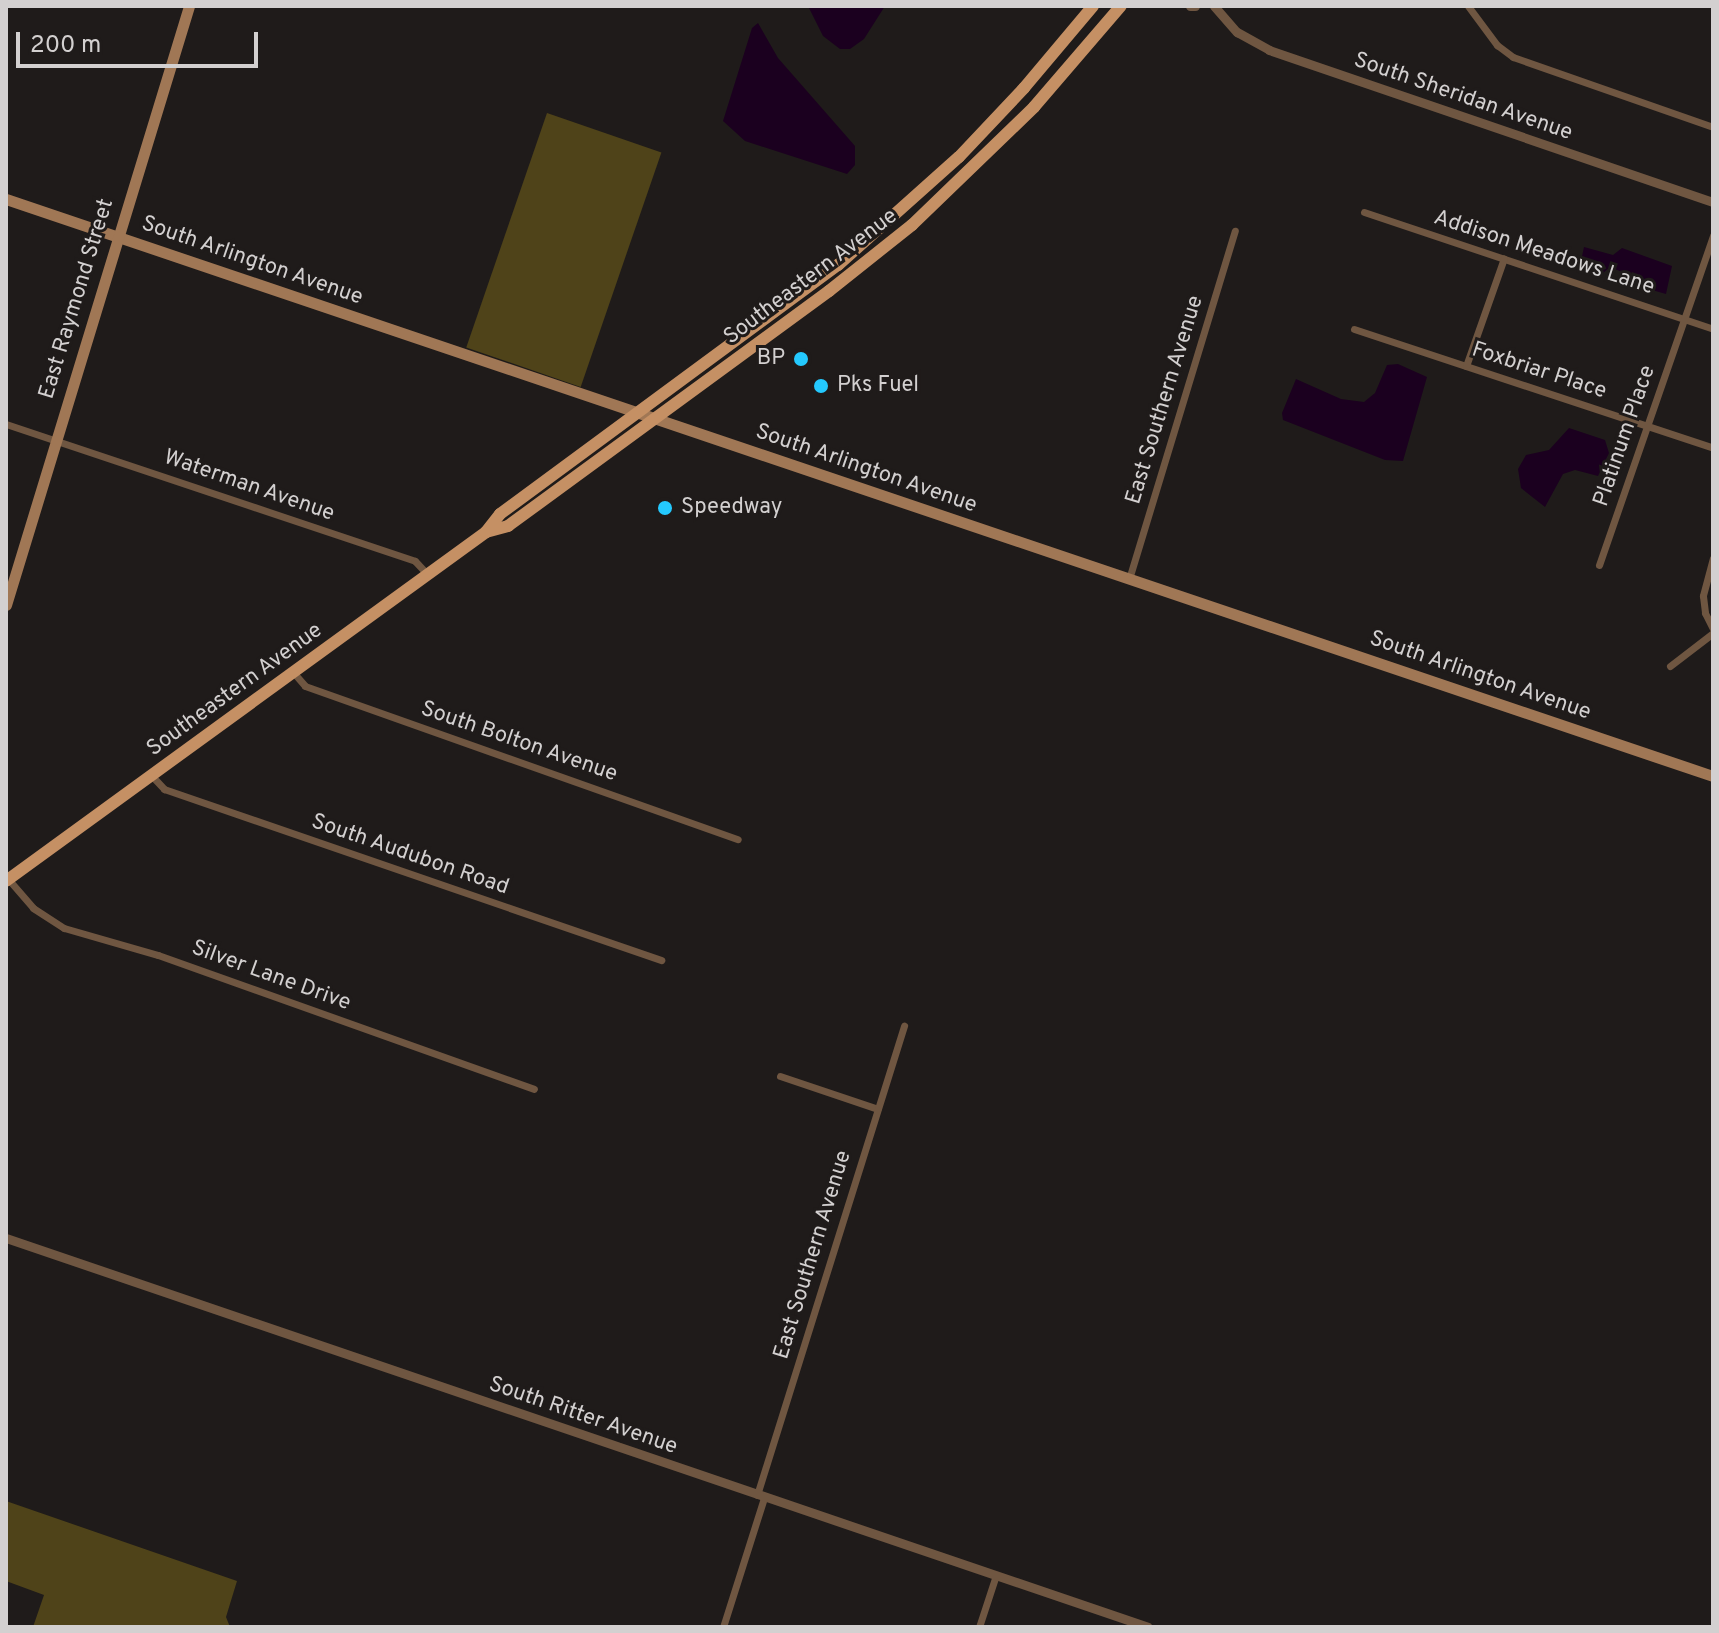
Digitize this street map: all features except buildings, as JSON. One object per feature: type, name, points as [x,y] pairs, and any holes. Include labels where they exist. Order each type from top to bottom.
[{"type":"main road","name":"East Raymond Street","points":[[6,605],[189,6]]},
{"type":"main road","name":"Southeastern Avenue","points":[[7,881],[486,532],[500,514],[838,265],[888,223],[1014,99],[1093,6]]},
{"type":"main road","name":"Southeastern Avenue","points":[[486,532],[508,526],[829,291],[912,225],[1034,107],[1121,6]]},
{"type":"main road","name":"South Arlington Avenue","points":[[6,199],[1713,776]]},
{"type":"street","name":"South Sheridan Avenue","points":[[1214,6],[1237,32],[1269,50],[1713,202]]},
{"type":"street","points":[[1468,6],[1497,45],[1513,57],[1713,127]]},
{"type":"street","name":"Addison Meadows Lane","points":[[1364,212],[1713,329]]},
{"type":"street","name":"East Southern Avenue","points":[[1129,579],[1235,231]]},
{"type":"street","name":"Platinum Place","points":[[1599,565],[1713,235]]},
{"type":"street","points":[[1466,366],[1504,258]]},
{"type":"street","name":"Foxbriar Place","points":[[1354,329],[1713,448]]},
{"type":"street","points":[[6,424],[56,440]]},
{"type":"street","name":"Waterman Avenue","points":[[56,440],[415,561],[427,574]]},
{"type":"street","points":[[1670,666],[1713,631],[1703,599],[1713,558]]},
{"type":"street","name":"South Bolton Avenue","points":[[293,672],[305,686],[738,839]]},
{"type":"street","name":"South Audubon Road","points":[[152,776],[164,789],[661,960]]},
{"type":"street","name":"Silver Lane Drive","points":[[7,881],[33,908],[72,931],[158,955],[534,1089]]},
{"type":"street","name":"East Southern Avenue","points":[[723,1627],[904,1025]]},
{"type":"street","points":[[780,1076],[878,1109]]},
{"type":"street","name":"South Ritter Avenue","points":[[6,1238],[1148,1627]]},
{"type":"street","points":[[979,1627],[996,1575]]},
{"type":"shaded area","points":[[808,6],[885,6],[864,39],[850,49],[840,49],[823,36]]},
{"type":"shaded area","points":[[758,23],[778,58],[855,146],[855,165],[847,174],[745,141],[723,121],[752,28]]},
{"type":"shaded area","points":[[547,113],[661,152],[581,387],[466,347]]},
{"type":"shaded area","points":[[1584,247],[1613,255],[1622,248],[1672,266],[1666,294],[1631,284],[1627,274],[1610,267],[1602,274],[1590,271],[1581,261]]},
{"type":"shaded area","points":[[1398,364],[1427,377],[1403,461],[1385,460],[1283,420],[1282,413],[1296,379],[1341,399],[1364,402],[1375,393],[1387,365]]},
{"type":"shaded area","points":[[1569,428],[1605,440],[1609,453],[1598,476],[1575,470],[1563,474],[1545,507],[1521,488],[1518,469],[1526,455],[1549,450]]},
{"type":"shaded area","points":[[6,1501],[237,1581],[226,1617],[230,1627],[33,1627],[44,1595],[6,1581]]},
{"type":"place","name":"BP","points":[[801,359]]},
{"type":"place","name":"Pks Fuel","points":[[821,386]]},
{"type":"place","name":"Speedway","points":[[665,508]]}]
